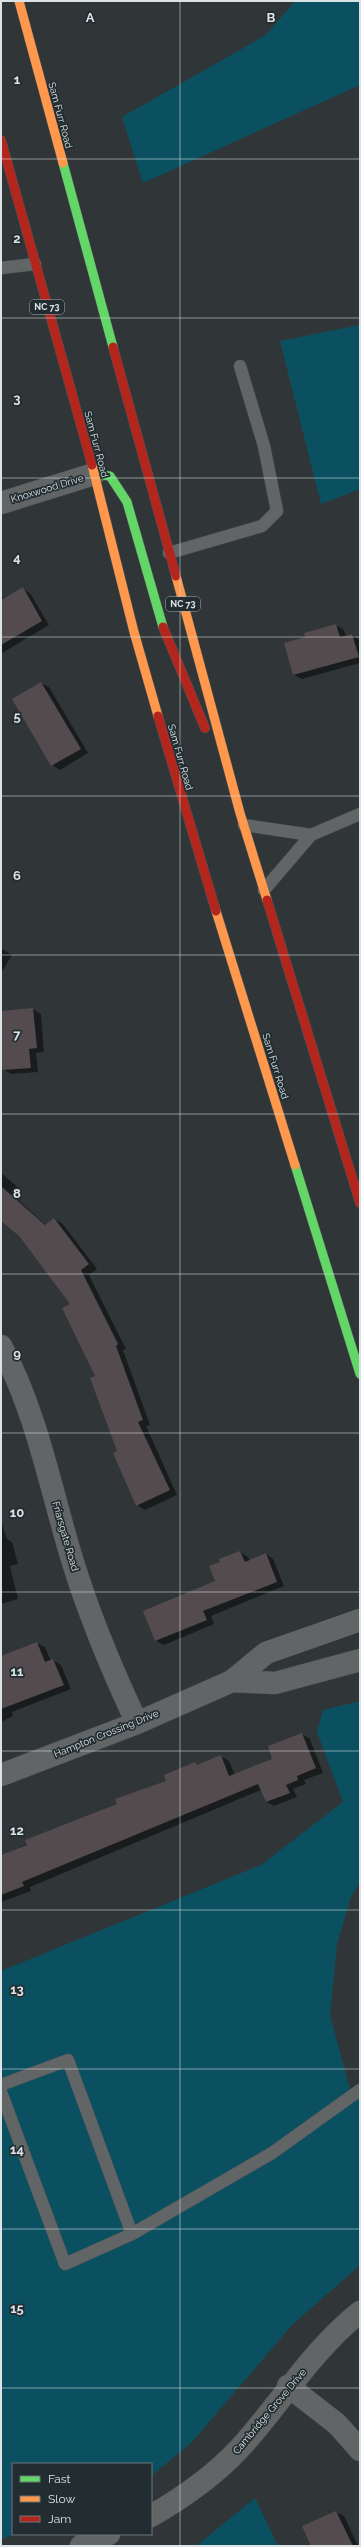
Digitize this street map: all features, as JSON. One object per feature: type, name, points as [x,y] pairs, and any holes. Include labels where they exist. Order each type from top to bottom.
[{"type":"main road","name":"Sam Furr Road","points":[[19,1],[240,812],[360,1203]]},
{"type":"main road","name":"Sam Furr Road","points":[[1,140],[94,474],[134,632],[200,861],[360,1374]]},
{"type":"main road","points":[[94,474],[110,476],[119,487],[127,502],[164,629],[240,812]]},
{"type":"street","name":"Knoxwood Drive","points":[[1,503],[94,474]]},
{"type":"street","name":"Friarsgate Road","points":[[1,1346],[27,1401],[42,1445],[70,1552],[90,1615],[137,1723]]},
{"type":"street","name":"Hampton Crossing Drive","points":[[1,1775],[137,1723],[232,1681],[266,1653],[360,1620]]},
{"type":"street","name":"Hampton Crossing Drive","points":[[232,1681],[275,1683],[360,1660]]},
{"type":"street","name":"Cambridge Grove Drive","points":[[152,2515],[206,2480],[240,2447],[288,2386],[326,2342],[360,2312]]},
{"type":"street","points":[[288,2386],[337,2424],[360,2450]]},
{"type":"street","points":[[81,2546],[107,2535]]},
{"type":"lane","points":[[1,268],[35,264]]},
{"type":"lane","points":[[169,553],[262,526],[277,510],[264,446],[240,366]]},
{"type":"lane","points":[[264,890],[311,835],[360,814]]},
{"type":"lane","points":[[244,824],[311,835]]},
{"type":"lane","points":[[1,2085],[68,2060],[132,2234]]},
{"type":"lane","points":[[1,2092],[66,2264],[132,2234],[272,2153],[360,2090]]},
{"type":"shaded area","points":[[295,1],[360,1],[360,85],[143,183],[122,117],[266,35]]},
{"type":"shaded area","points":[[360,325],[360,489],[321,504],[280,341]]},
{"type":"shaded area","points":[[360,1701],[360,1882],[351,1897],[337,1944],[330,2015],[353,2100],[360,2097],[360,2265],[292,2325],[191,2443],[152,2475],[152,2463],[12,2463],[12,2535],[15,2535],[1,2539],[1,1971],[261,1865],[343,1802],[317,1732],[323,1710]]},
{"type":"shaded area","points":[[255,2498],[278,2546],[196,2546]]},
{"type":"building","points":[[23,587],[42,621],[1,645],[1,600]]},
{"type":"building","points":[[336,624],[340,637],[352,634],[359,657],[293,675],[284,643],[305,637],[304,633]]},
{"type":"building","points":[[41,682],[81,749],[51,766],[12,699]]},
{"type":"building","points":[[33,1008],[37,1048],[29,1049],[31,1068],[2,1070],[1,1011]]},
{"type":"building","points":[[1,1186],[45,1225],[54,1218],[89,1264],[81,1270],[118,1344],[116,1346],[143,1420],[138,1422],[170,1490],[136,1506],[113,1453],[117,1451],[90,1378],[95,1376],[62,1308],[70,1304],[19,1236],[1,1221]]},
{"type":"building","points":[[240,1551],[245,1562],[266,1553],[277,1582],[203,1611],[207,1620],[155,1641],[143,1611],[215,1581],[209,1566],[220,1562],[219,1559]]},
{"type":"building","points":[[37,1642],[45,1662],[53,1659],[64,1685],[1,1709],[1,1656]]},
{"type":"building","points":[[302,1733],[316,1768],[297,1776],[298,1780],[286,1785],[290,1793],[266,1802],[258,1784],[22,1882],[24,1886],[1,1895],[1,1855],[27,1845],[25,1840],[117,1804],[115,1799],[166,1781],[164,1775],[195,1762],[197,1765],[221,1755],[229,1776],[272,1759],[268,1746]]},
{"type":"building","points":[[336,2511],[353,2546],[311,2546],[302,2526]]},
{"type":"traffic: fast","points":[[63,163],[113,347]]},
{"type":"traffic: fast","points":[[94,474],[110,476],[127,502],[163,627]]},
{"type":"traffic: fast","points":[[295,1165],[360,1374]]},
{"type":"traffic: slow","points":[[19,1],[63,163]]},
{"type":"traffic: slow","points":[[92,465],[134,632],[158,716]]},
{"type":"traffic: slow","points":[[176,576],[240,813],[267,900]]},
{"type":"traffic: slow","points":[[216,911],[295,1165]]},
{"type":"traffic: jam","points":[[1,140],[92,465]]},
{"type":"traffic: jam","points":[[113,347],[176,576]]},
{"type":"traffic: jam","points":[[163,627],[205,728]]},
{"type":"traffic: jam","points":[[158,716],[216,911]]},
{"type":"traffic: jam","points":[[267,900],[360,1203]]}]
